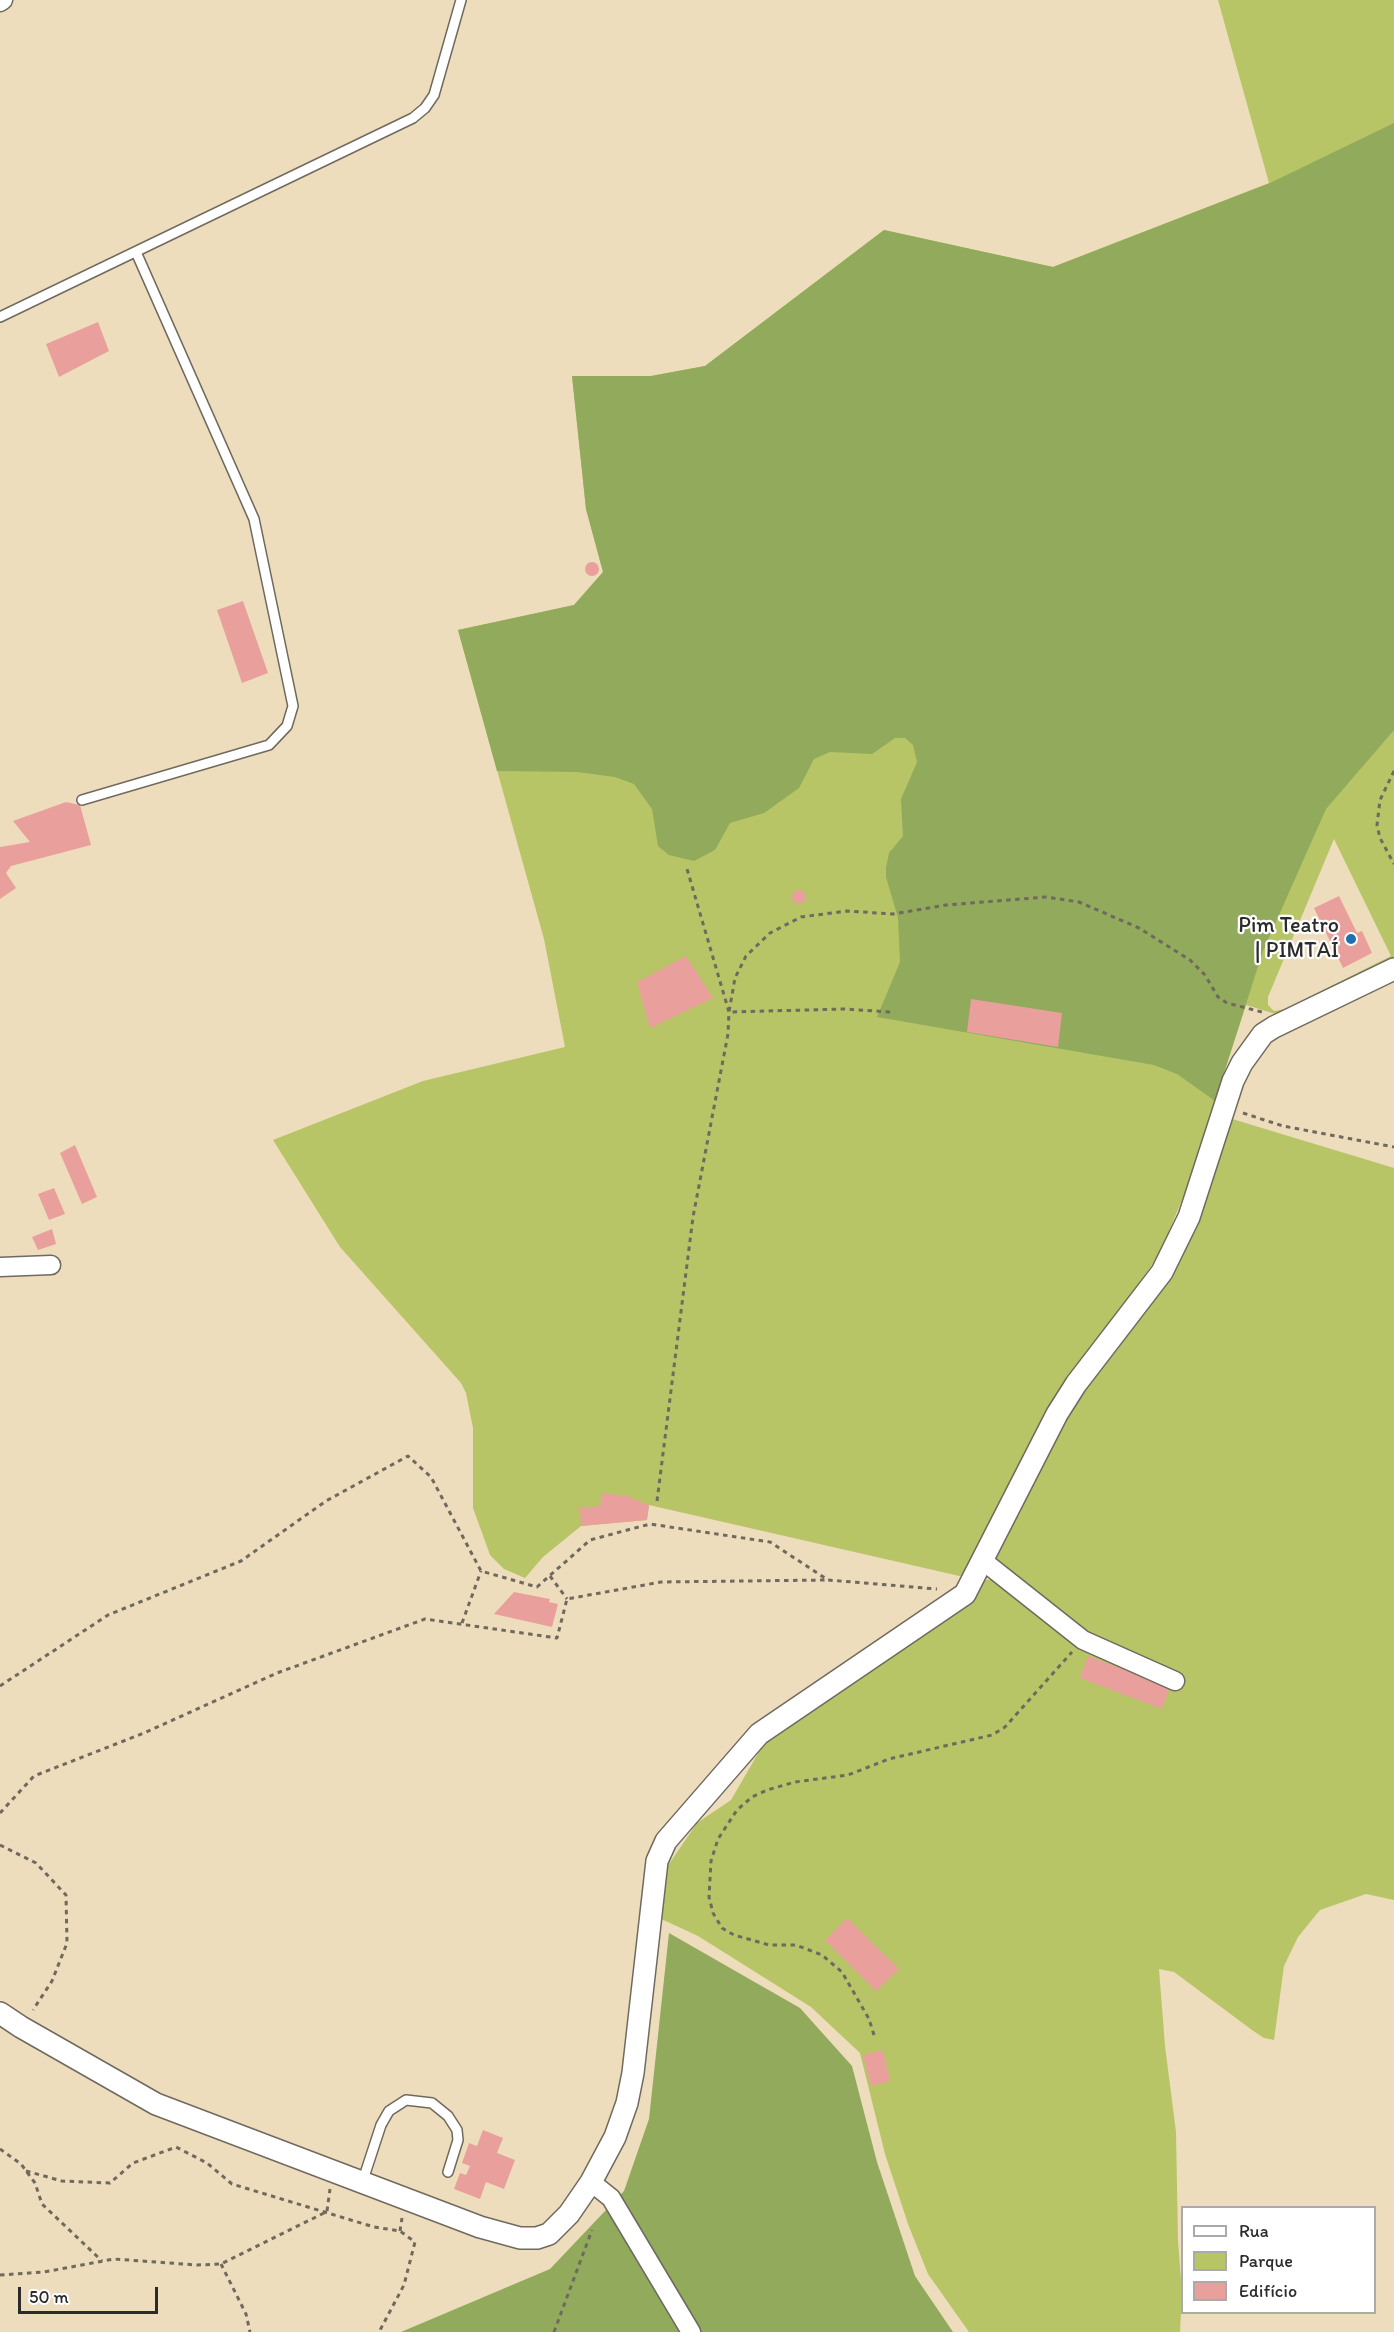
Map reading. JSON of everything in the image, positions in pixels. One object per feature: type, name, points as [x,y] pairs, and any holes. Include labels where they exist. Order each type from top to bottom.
[{"type":"street","points":[[0,2013],[156,2104],[480,2226],[520,2238],[537,2238],[549,2234],[569,2214],[591,2182],[615,2137],[627,2103],[633,2073],[657,1862],[666,1841],[759,1734],[965,1594],[1067,1399],[1162,1272],[1189,1216],[1224,1107],[1242,1062],[1263,1035],[1287,1020],[1394,969]]},
{"type":"street","points":[[0,1267],[51,1265]]},
{"type":"street","points":[[982,1560],[1083,1640],[1175,1682]]},
{"type":"street","points":[[591,2182],[611,2198],[691,2332]]},
{"type":"lane","points":[[0,317],[413,118],[425,108],[434,95],[461,0]]},
{"type":"lane","points":[[82,800],[269,745],[287,726],[293,706],[254,519],[136,252]]},
{"type":"lane","points":[[362,2183],[381,2125],[389,2111],[406,2100],[432,2103],[448,2116],[457,2130],[458,2140],[448,2172]]},
{"type":"path","points":[[1394,771],[1380,800],[1377,825],[1383,844],[1394,864]]},
{"type":"path","points":[[687,869],[729,1012]]},
{"type":"path","points":[[657,1501],[693,1217],[728,1034],[733,984],[746,956],[770,933],[801,917],[847,911],[893,914],[946,905],[1046,897],[1079,902],[1139,928],[1190,960],[1205,975],[1218,997],[1227,1003],[1287,1020]]},
{"type":"path","points":[[729,1012],[844,1009],[890,1012]]},
{"type":"path","points":[[1224,1107],[1283,1126],[1394,1147]]},
{"type":"path","points":[[0,1686],[108,1615],[241,1561],[326,1501],[408,1456],[431,1477],[481,1571],[537,1587],[590,1540],[650,1524],[770,1542],[828,1580]]},
{"type":"path","points":[[462,1624],[481,1571]]},
{"type":"path","points":[[550,1576],[567,1599]]},
{"type":"path","points":[[567,1599],[661,1582],[828,1580],[936,1588],[965,1594]]},
{"type":"path","points":[[0,1813],[34,1776],[144,1732],[278,1673],[425,1619],[557,1638],[567,1599]]},
{"type":"path","points":[[874,2036],[869,2019],[842,1972],[822,1955],[796,1945],[769,1945],[734,1935],[722,1928],[713,1913],[709,1897],[711,1861],[718,1839],[736,1810],[752,1797],[767,1790],[795,1782],[848,1775],[889,1759],[985,1737],[1000,1731],[1083,1640]]},
{"type":"path","points":[[0,1845],[36,1863],[66,1895],[67,1943],[52,1981],[21,2027]]},
{"type":"path","points":[[26,2171],[62,2181],[110,2183],[133,2163],[176,2147],[207,2163],[232,2184],[374,2227],[400,2231],[415,2242],[404,2285],[379,2332]]},
{"type":"path","points":[[0,2149],[21,2164],[42,2204],[102,2261]]},
{"type":"path","points":[[0,2275],[44,2272],[114,2259],[197,2265],[222,2264],[327,2211]]},
{"type":"path","points":[[554,2332],[592,2230]]},
{"type":"path","points":[[222,2264],[246,2314],[250,2332]]},
{"type":"green space","points":[[1218,0],[1394,0],[1394,962],[1279,1015],[1246,1005],[1186,1190],[1159,1255],[1081,1363],[964,1577],[649,1505],[647,1520],[581,1526],[543,1557],[525,1578],[504,1569],[490,1555],[473,1508],[473,1428],[466,1393],[461,1383],[340,1247],[273,1140],[423,1081],[565,1047],[544,939],[458,630],[574,605],[603,572],[586,509],[572,376],[651,376],[705,366],[884,230],[1053,267],[1269,183]],"holes":[[[1334,839],[1391,956],[1285,1009],[1274,1011],[1268,1005],[1268,997]]]},
{"type":"green space","points":[[1394,123],[1394,730],[1326,809],[1263,951],[1215,1101],[1177,1074],[1154,1065],[877,1017],[900,962],[898,918],[886,877],[886,868],[889,853],[903,836],[901,799],[917,762],[913,745],[905,738],[895,738],[872,754],[830,752],[814,759],[799,788],[764,813],[730,823],[715,850],[694,861],[669,855],[658,846],[652,809],[634,784],[615,777],[577,772],[497,771],[458,630],[574,605],[603,572],[586,509],[572,376],[651,376],[705,366],[884,230],[1053,267],[1270,183]]},
{"type":"green space","points":[[1229,1118],[1394,1168],[1394,1900],[1366,1894],[1320,1910],[1298,1937],[1284,1966],[1274,2040],[1264,2038],[1252,2030],[1174,1972],[1159,1969],[1165,2046],[1176,2132],[1181,2280],[1180,2332],[969,2332],[928,2274],[908,2224],[885,2154],[860,2053],[811,2007],[698,1936],[657,1917],[667,1867],[697,1823],[731,1800],[767,1738],[903,1644],[959,1612],[983,1579],[990,1580],[999,1564],[994,1561],[1008,1536],[1006,1531],[1071,1405],[1112,1347]]},
{"type":"green space","points":[[669,1933],[800,2008],[852,2066],[877,2162],[915,2276],[953,2332],[401,2332],[550,2269],[624,2191],[649,2119]]},
{"type":"building","points":[[98,322],[109,351],[59,377],[46,344]]},
{"type":"building","points":[[592,562],[597,564],[599,569],[597,574],[592,576],[587,574],[585,569],[587,564]]},
{"type":"building","points":[[243,601],[268,673],[242,683],[217,610]]},
{"type":"building","points":[[66,802],[80,805],[91,845],[11,866],[6,873],[16,888],[0,899],[0,847],[30,842],[13,821]]},
{"type":"building","points":[[796,890],[802,890],[806,897],[802,904],[796,904],[792,900],[792,894]]},
{"type":"building","points":[[1339,896],[1357,933],[1362,931],[1372,953],[1343,968],[1314,908]]},
{"type":"building","points":[[686,956],[713,998],[650,1028],[637,982]]},
{"type":"building","points":[[971,999],[1062,1013],[1058,1047],[967,1032]]},
{"type":"building","points":[[75,1145],[97,1197],[82,1204],[60,1153]]},
{"type":"building","points":[[54,1188],[65,1214],[49,1220],[38,1194]]},
{"type":"building","points":[[52,1229],[56,1244],[38,1250],[32,1237]]},
{"type":"building","points":[[602,1493],[627,1496],[649,1505],[647,1520],[581,1526],[580,1508],[600,1506]]},
{"type":"building","points":[[514,1592],[550,1599],[549,1602],[558,1604],[552,1627],[494,1614]]},
{"type":"building","points":[[1088,1656],[1170,1687],[1162,1709],[1080,1678]]},
{"type":"building","points":[[847,1918],[899,1969],[876,1991],[825,1940]]},
{"type":"building","points":[[883,2050],[890,2081],[871,2086],[863,2055]]},
{"type":"building","points":[[483,2130],[503,2138],[497,2153],[515,2160],[504,2189],[486,2182],[480,2199],[454,2189],[460,2173],[466,2175],[470,2166],[462,2163],[469,2143],[477,2146]]},
{"type":"place","name":"Pim Teatro | PIMTAÍ","points":[[1351,939]]}]
